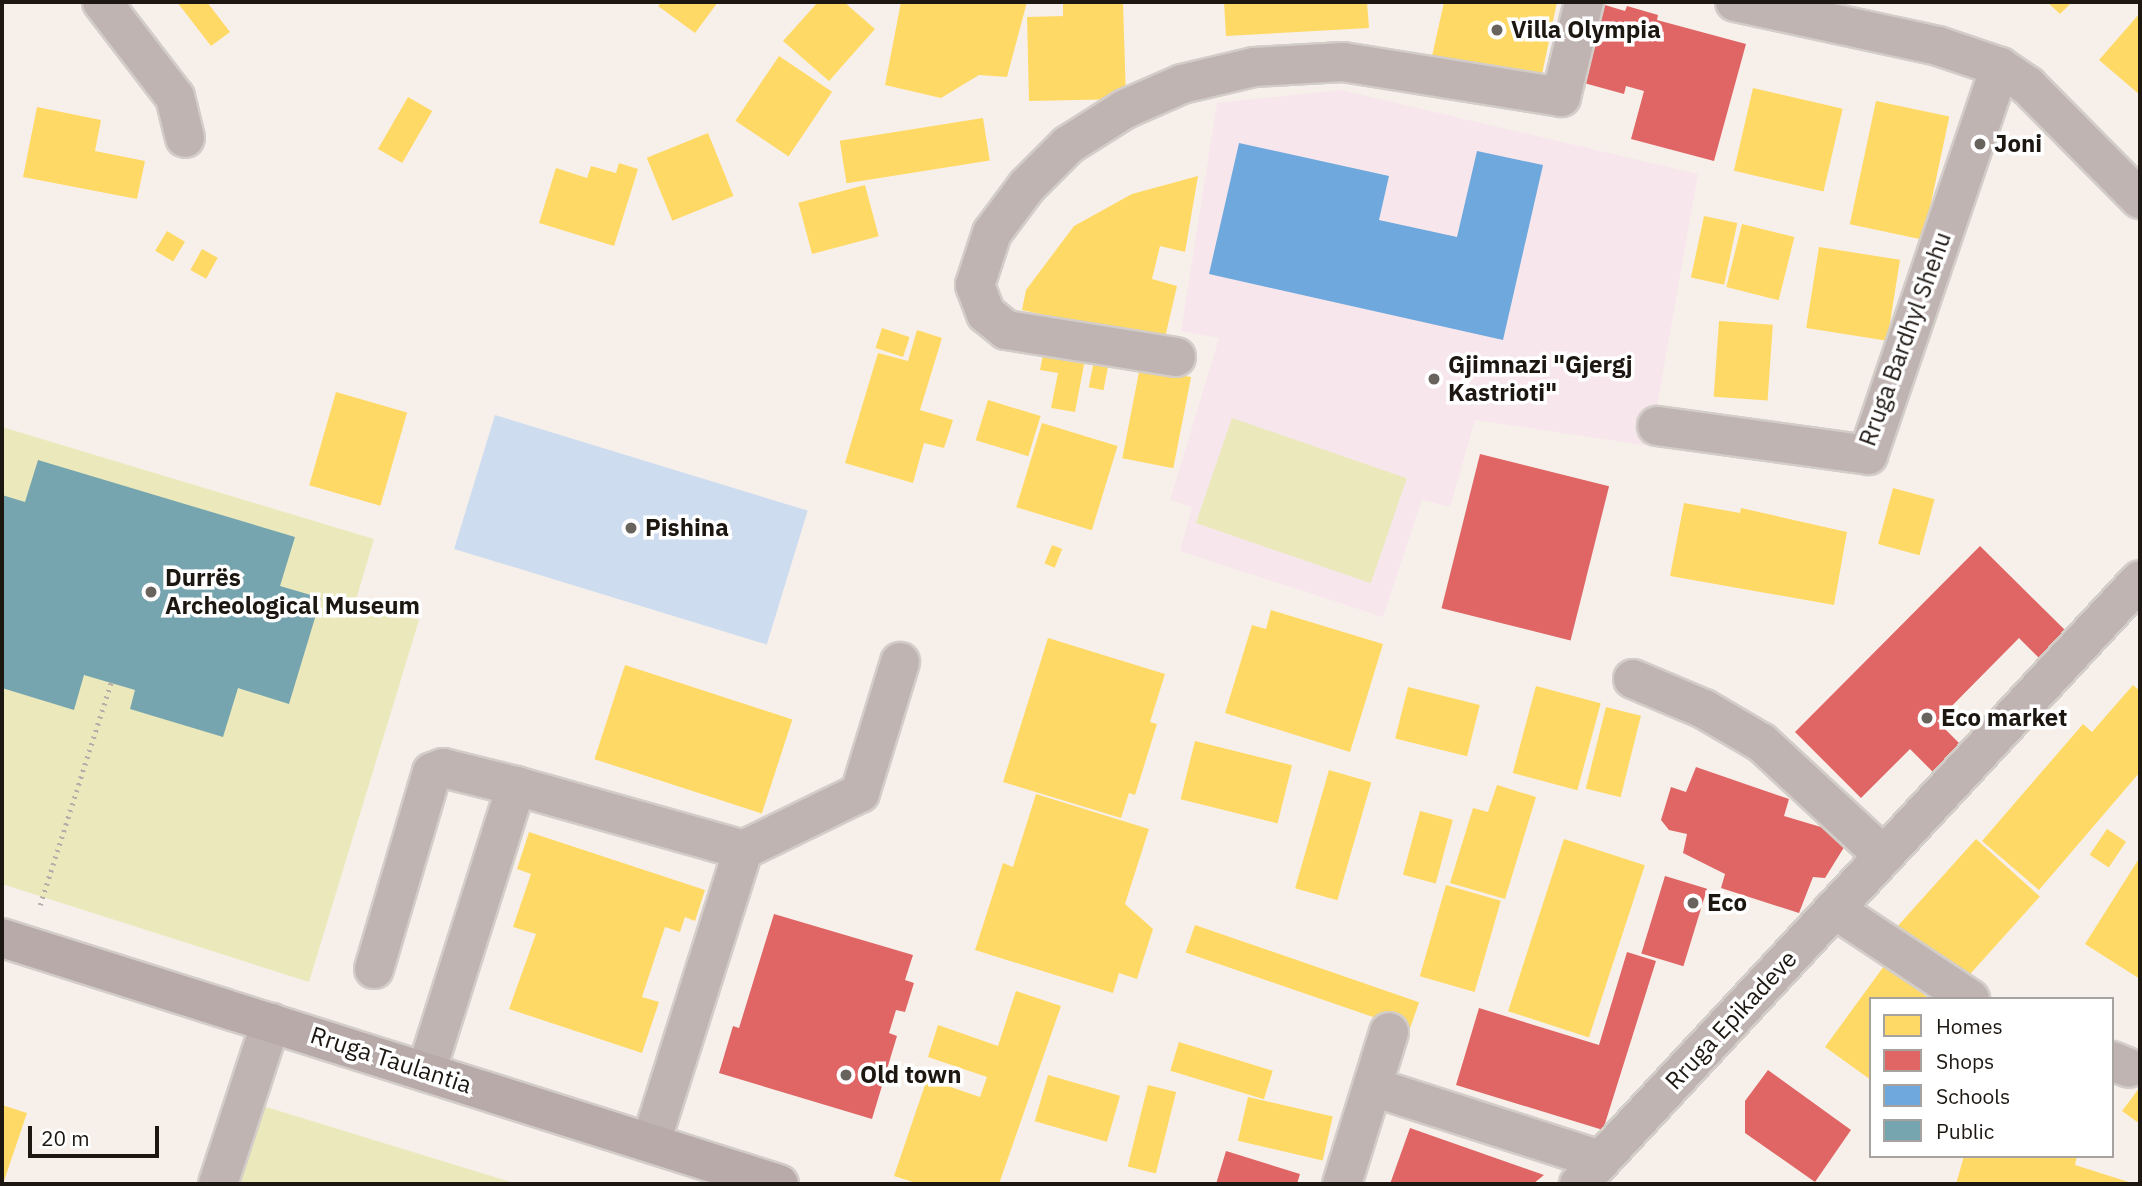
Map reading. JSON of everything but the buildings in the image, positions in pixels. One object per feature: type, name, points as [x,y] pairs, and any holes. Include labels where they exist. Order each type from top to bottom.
[{"type":"main road","name":"Rruga Taulantia","points":[[15,942],[779,1184]]},
{"type":"street","points":[[102,2],[175,97],[185,138]]},
{"type":"street","points":[[1176,357],[1006,330],[986,314],[975,285],[992,233],[1027,186],[1068,145],[1125,109],[1182,84],[1254,67],[1343,62],[1561,97],[1584,2]]},
{"type":"street","points":[[1735,2],[1960,52],[2000,67],[2028,86],[2140,199]]},
{"type":"street","name":"Rruga Bardhyl Shehu","points":[[1657,426],[1868,455],[2000,67]]},
{"type":"street","name":"Rruga Epikadeve","points":[[1590,1172],[2140,580]]},
{"type":"street","points":[[374,969],[432,772],[443,768],[516,786],[743,850],[860,793],[900,662]]},
{"type":"street","points":[[1633,680],[1704,709],[1762,743],[1884,856]]},
{"type":"street","points":[[426,1072],[516,786]]},
{"type":"street","points":[[652,1142],[743,850]]},
{"type":"street","points":[[1834,909],[1967,997]]},
{"type":"street","points":[[218,1184],[271,1022]]},
{"type":"street","points":[[1342,1184],[1389,1032]]},
{"type":"street","points":[[1373,1087],[1590,1172]]},
{"type":"path","points":[[15,942],[111,683]]},
{"type":"shaded area","name":"Gjimnazi \"Gjergj Kastrioti\"","points":[[1341,90],[1698,174],[1650,446],[1475,420],[1450,507],[1422,500],[1383,617],[1180,551],[1192,507],[1170,500],[1219,338],[1181,331],[1217,103]]},
{"type":"shaded area","points":[[1232,418],[1407,478],[1371,583],[1196,523]]},
{"type":"shaded area","points":[[2,427],[374,539],[355,603],[419,620],[309,982],[2,884]]},
{"type":"shaded area","points":[[263,1106],[517,1184],[238,1184]]},
{"type":"water","name":"Pishina","points":[[495,415],[808,511],[767,644],[454,549]]},
{"type":"place","name":"Villa Olympia","points":[[1497,30]]},
{"type":"place","name":"Joni","points":[[1980,144]]},
{"type":"place","name":"Gjimnazi \"Gjergj Kastrioti\"","points":[[1434,379]]},
{"type":"place","name":"Pishina","points":[[631,528]]},
{"type":"place","name":"Durrës Archeological Museum","points":[[151,592]]},
{"type":"place","name":"Eco market","points":[[1927,718]]},
{"type":"place","name":"Eco","points":[[1693,903]]},
{"type":"place","name":"Old town","points":[[846,1075]]}]
